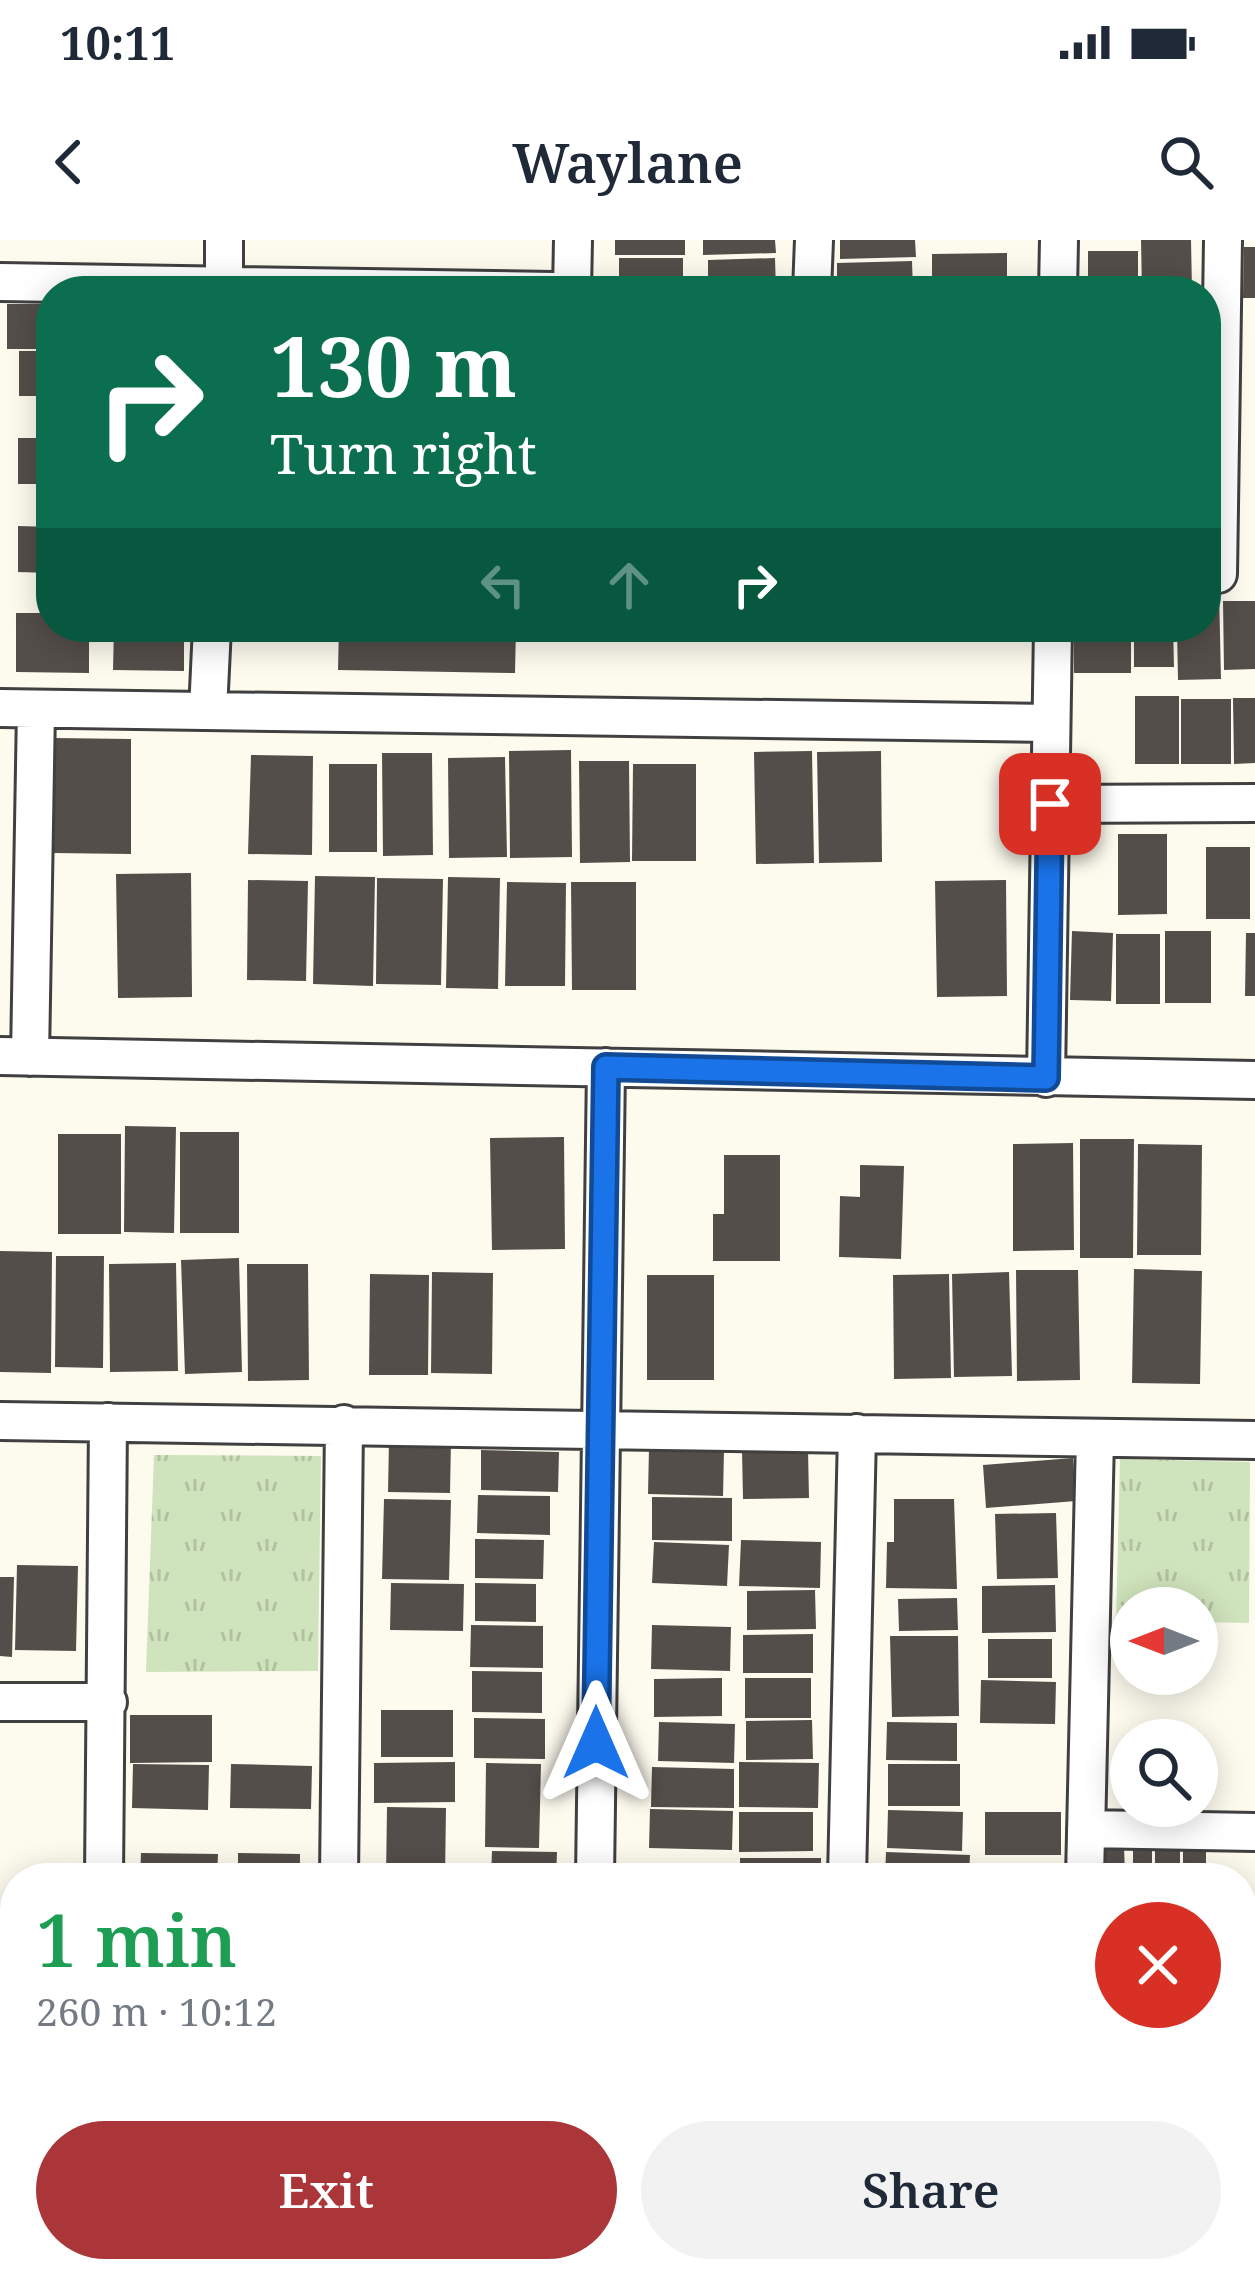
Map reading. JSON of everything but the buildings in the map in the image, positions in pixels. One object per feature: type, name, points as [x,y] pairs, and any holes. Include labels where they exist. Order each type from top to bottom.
[{"type":"street","points":[[224,240],[224,276]]},
{"type":"street","points":[[572,276],[573,240]]},
{"type":"street","points":[[813,276],[814,240]]},
{"type":"street","points":[[1058,276],[1059,240]]},
{"type":"street","points":[[1221,489],[1238,328],[1223,240]]},
{"type":"street","points":[[0,282],[36,283]]},
{"type":"street","points":[[1221,574],[1255,574]]},
{"type":"street","points":[[208,711],[211,642]]},
{"type":"street","points":[[1046,1078],[1053,642]]},
{"type":"street","points":[[1051,723],[18,709],[15,1057],[1255,1080]]},
{"type":"street","points":[[1050,804],[1255,803]]},
{"type":"street","points":[[595,1863],[606,1067]]},
{"type":"street","points":[[0,1421],[1255,1440]]},
{"type":"street","points":[[104,1863],[108,1422]]},
{"type":"street","points":[[339,1863],[344,1424]]},
{"type":"street","points":[[848,1863],[857,1433]]},
{"type":"street","points":[[1086,1863],[1095,1438]]},
{"type":"street","points":[[0,1702],[108,1702]]},
{"type":"street","points":[[1087,1828],[1255,1832]]},
{"type":"green space","points":[[154,1455],[321,1456],[318,1671],[146,1672]]},
{"type":"green space","points":[[1120,1459],[1250,1462],[1249,1623],[1218,1622],[1218,1587],[1117,1587]]},
{"type":"route","points":[[596,1743],[606,1067],[1046,1078],[1050,804]]}]
